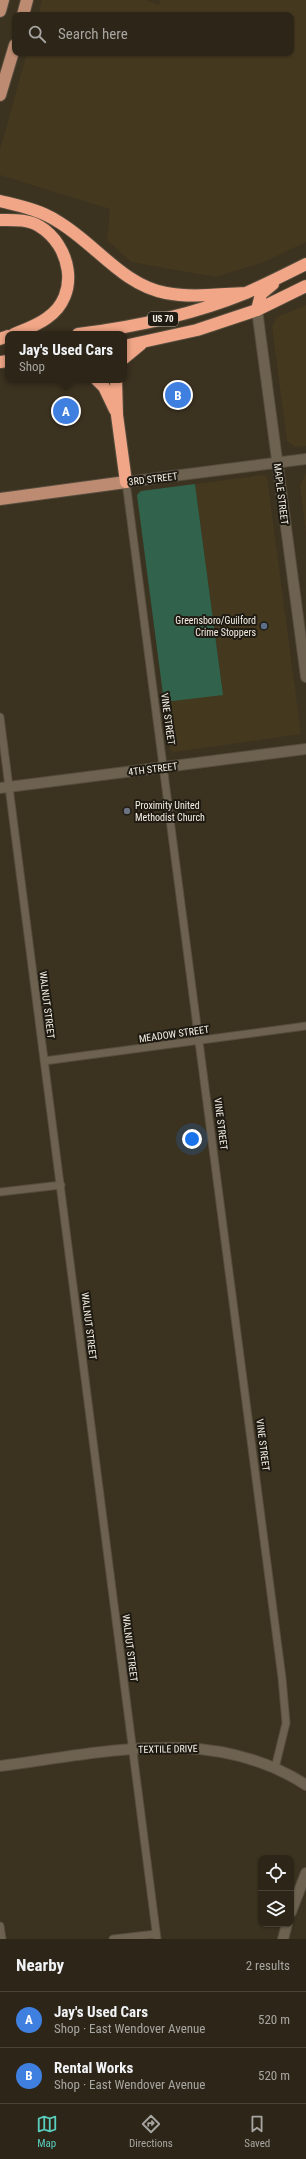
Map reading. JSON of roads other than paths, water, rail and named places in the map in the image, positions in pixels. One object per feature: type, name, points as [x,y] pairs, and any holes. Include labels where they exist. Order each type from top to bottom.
[{"type":"highway","points":[[0,201],[36,210],[58,221],[122,272],[143,285],[166,293],[199,295],[245,293]]},
{"type":"highway","points":[[0,220],[19,220],[38,225],[54,237],[63,251],[69,270],[67,289],[60,304],[48,318],[20,331]]},
{"type":"highway","name":"US 70","points":[[102,331],[118,329],[186,314],[245,293],[306,264]]},
{"type":"highway","points":[[257,310],[261,294],[283,275]]},
{"type":"highway","name":"US 70","points":[[127,345],[196,330],[257,310],[306,286]]},
{"type":"highway","points":[[127,356],[144,342]]},
{"type":"highway","points":[[100,383],[104,387],[117,415]]},
{"type":"highway","points":[[116,383],[117,415],[126,482]]},
{"type":"main road","points":[[0,11],[3,0]]},
{"type":"main road","points":[[24,12],[27,0]]},
{"type":"main road","points":[[0,95],[12,55]]},
{"type":"main road","name":"3RD STREET","points":[[0,499],[126,482]]},
{"type":"street","name":"MAPLE STREET","points":[[257,310],[306,677]]},
{"type":"street","name":"3RD STREET","points":[[126,482],[306,459]]},
{"type":"street","name":"VINE STREET","points":[[126,482],[282,1678],[286,1722],[275,1768]]},
{"type":"street","name":"WALNUT STREET","points":[[0,717],[4,788],[61,1185],[156,1937]]},
{"type":"street","name":"4TH STREET","points":[[4,788],[306,750]]},
{"type":"street","name":"MEADOW STREET","points":[[44,1061],[306,1026]]},
{"type":"street","points":[[0,1192],[61,1185]]},
{"type":"street","name":"TEXTILE DRIVE","points":[[0,1766],[150,1747],[202,1748],[246,1757],[275,1768],[306,1785]]},
{"type":"street","points":[[294,1904],[306,1872]]},
{"type":"street","points":[[0,1926],[2,1939]]},
{"type":"street","points":[[283,1939],[286,1927]]},
{"type":"street","points":[[113,1939],[156,1937]]},
{"type":"place","name":"Rental Works","points":[[178,395]]},
{"type":"place","name":"Jay's Used Cars","points":[[66,411]]},
{"type":"place","name":"Greensboro/Guilford Crime Stoppers","points":[[264,626]]},
{"type":"place","name":"Proximity United Methodist Church","points":[[127,811]]}]
